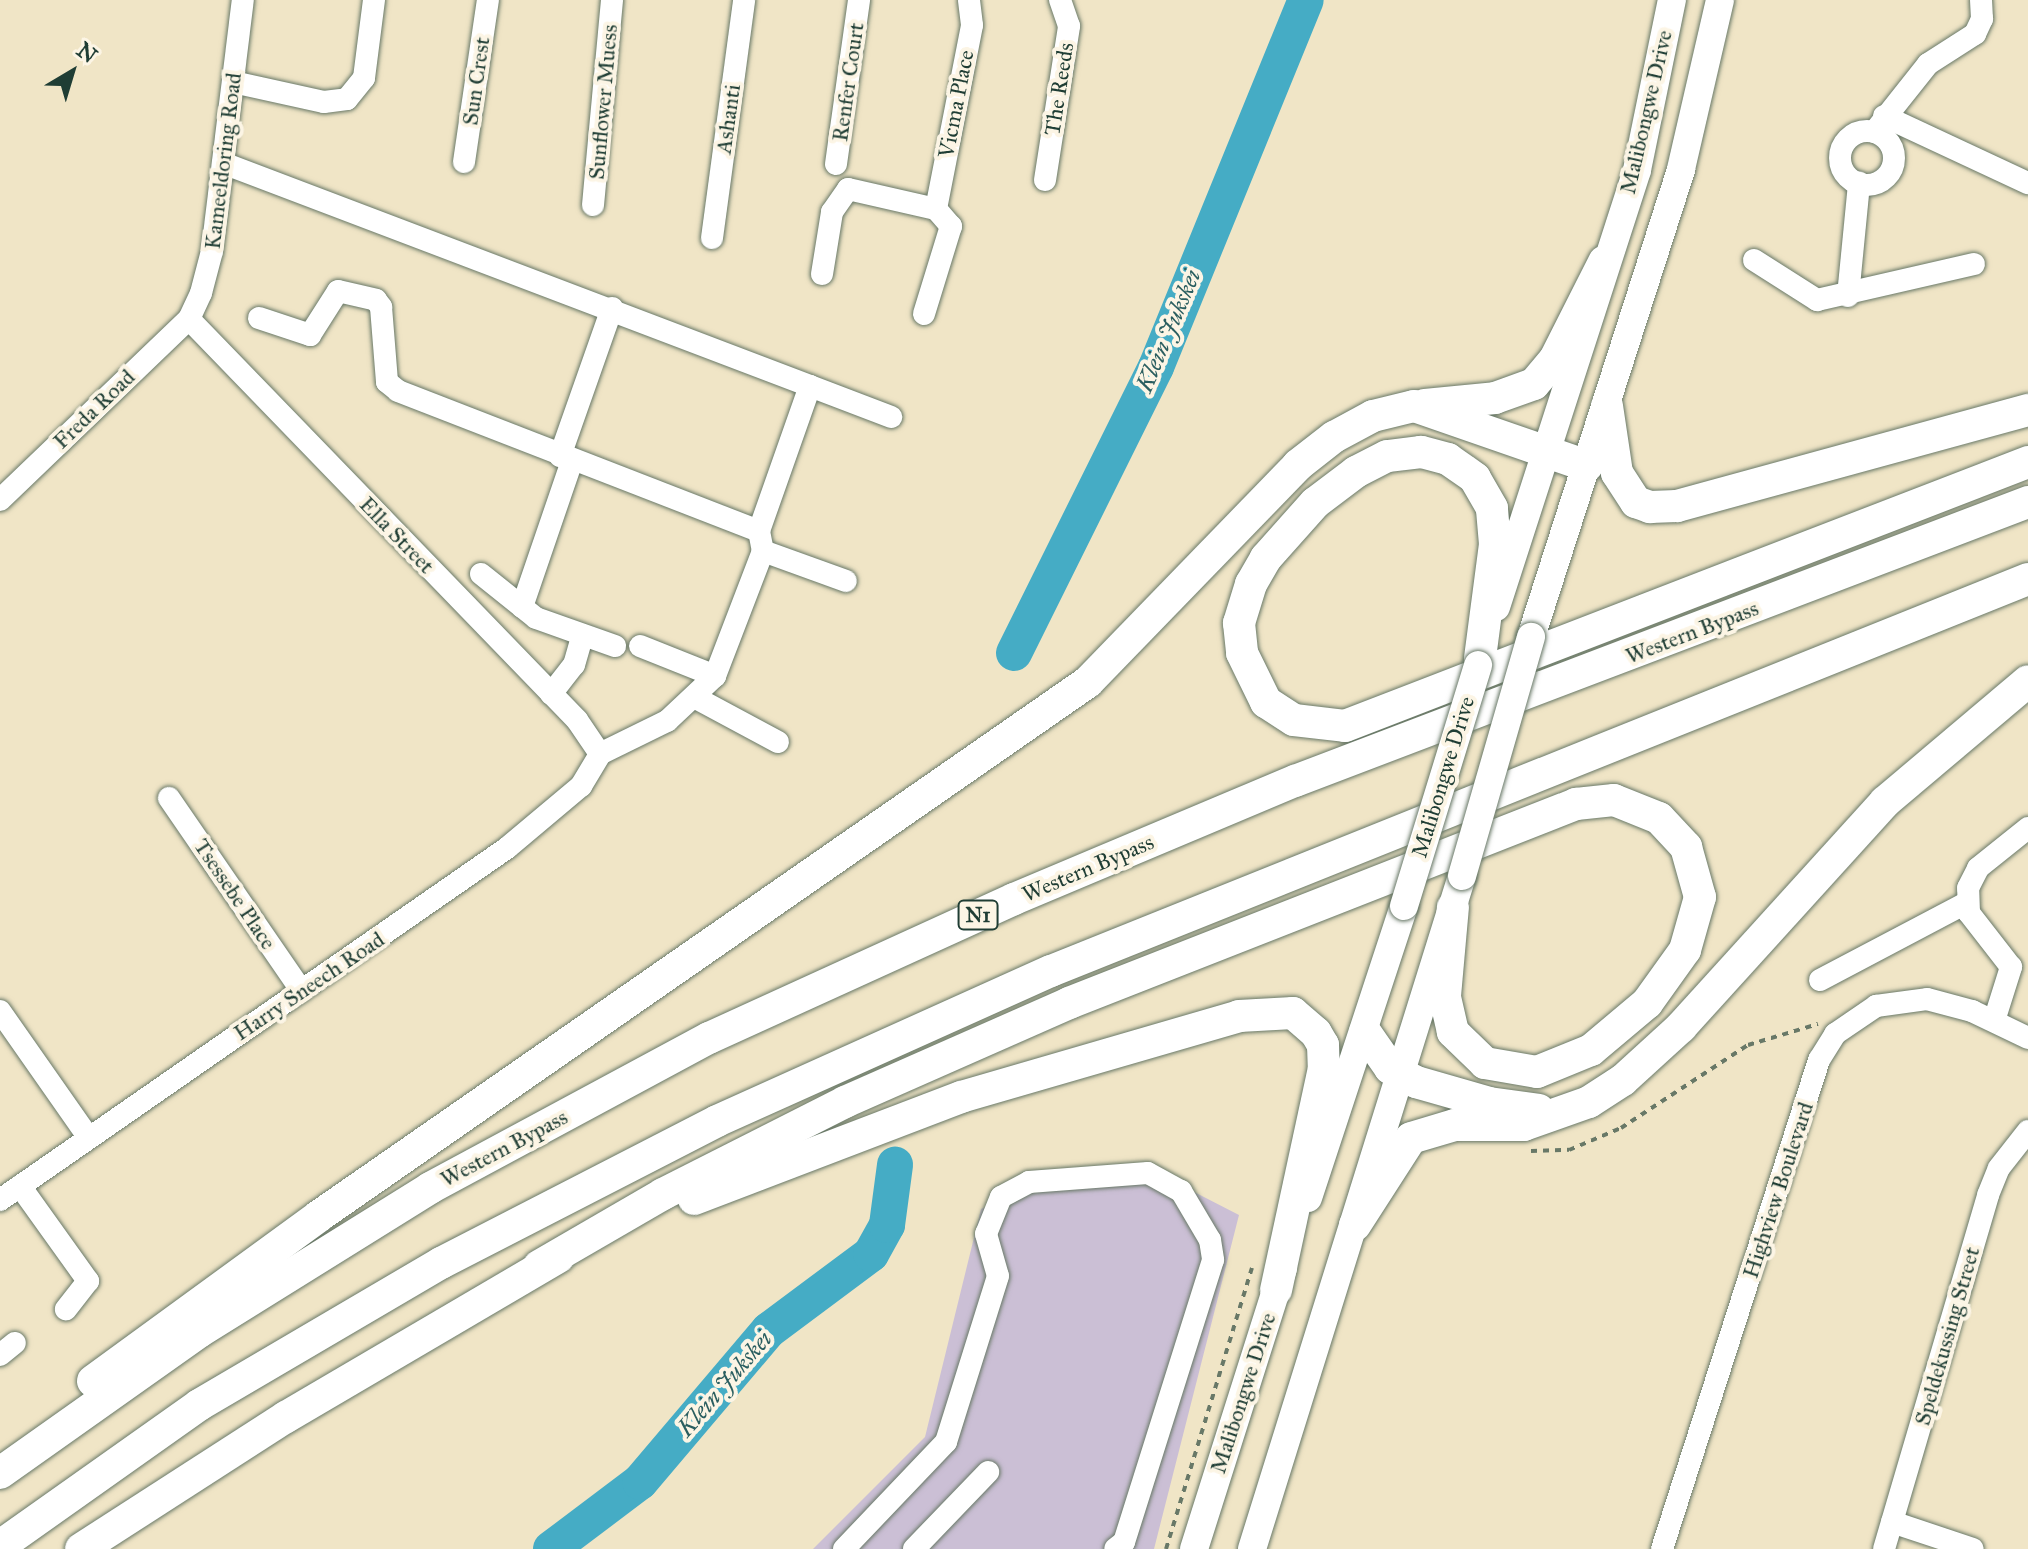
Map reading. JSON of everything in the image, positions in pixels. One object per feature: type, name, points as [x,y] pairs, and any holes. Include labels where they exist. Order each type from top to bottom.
[{"type":"highway","points":[[0,1456],[169,1322],[1033,724],[1132,640],[1298,465],[1373,416],[1414,406],[1495,398],[1534,384],[1555,359],[1604,262]]},
{"type":"highway","points":[[1414,406],[1546,449],[1587,466]]},
{"type":"highway","points":[[1607,406],[1617,473],[1636,502],[1650,507],[1677,506],[2028,410]]},
{"type":"highway","points":[[1479,661],[1495,544],[1492,508],[1475,478],[1448,459],[1421,452],[1387,456],[1315,503],[1266,558],[1251,584],[1239,623],[1242,653],[1266,702],[1294,720],[1345,726],[2028,462]]},
{"type":"highway","name":"Western Bypass","points":[[0,1473],[199,1332],[430,1188],[709,1038],[1014,899],[1295,781],[2028,502]]},
{"type":"highway","points":[[0,1546],[199,1405],[441,1263],[717,1121],[1051,971],[2028,579]]},
{"type":"highway","points":[[1355,1225],[1388,1167],[1411,1138],[1455,1125],[1524,1125],[1609,1090],[1681,1027],[1885,802],[2028,681]]},
{"type":"highway","points":[[81,1549],[286,1417],[663,1194],[859,1096],[1069,1003],[1576,804],[1614,800],[1659,818],[1686,847],[1700,897],[1685,950],[1647,1003],[1591,1050],[1537,1072],[1485,1063],[1453,1032],[1445,996],[1453,907]]},
{"type":"highway","points":[[539,1266],[792,1159],[961,1097],[1239,1016],[1275,1011],[1293,1013],[1316,1033],[1324,1068],[1276,1290]]},
{"type":"highway","points":[[1365,1032],[1380,1057],[1403,1075],[1489,1103],[1558,1112]]},
{"type":"main road","name":"Malibongwe Drive","points":[[1194,1549],[1276,1290],[1365,1032],[1604,262],[1637,170],[1672,0]]},
{"type":"main road","name":"Malibongwe Drive","points":[[1252,1549],[1403,1075],[1531,637],[1681,169],[1720,0]]},
{"type":"main road","points":[[1268,1549],[1269,1496]]},
{"type":"street","name":"Kameeldoring Road","points":[[189,319],[212,251],[243,0]]},
{"type":"street","points":[[233,82],[324,102],[347,99],[364,78],[374,0]]},
{"type":"street","name":"Sun Crest","points":[[464,162],[488,0]]},
{"type":"street","name":"Sunflower Muess","points":[[593,205],[612,0]]},
{"type":"street","name":"Ashanti","points":[[712,238],[744,0]]},
{"type":"street","name":"Renfer Court","points":[[836,164],[859,0]]},
{"type":"street","name":"Vicma Place","points":[[924,314],[951,226],[936,209],[972,25],[969,0]]},
{"type":"street","name":"The Reeds","points":[[1045,180],[1069,26],[1060,0]]},
{"type":"street","points":[[1879,124],[1890,145],[1893,165],[1880,181],[1859,183],[1843,170],[1841,150],[1854,134],[1879,124],[1928,64],[1975,34],[1982,19],[1981,0]]},
{"type":"street","points":[[1879,124],[2028,183]]},
{"type":"street","points":[[223,163],[612,308],[891,417]]},
{"type":"street","points":[[1848,296],[1859,183]]},
{"type":"street","points":[[822,274],[835,201],[848,189],[936,209]]},
{"type":"street","points":[[1754,260],[1817,300],[1848,296],[1974,264]]},
{"type":"street","points":[[259,318],[310,335],[338,291],[376,300],[390,387],[566,458],[761,541],[846,581]]},
{"type":"street","points":[[522,607],[612,308]]},
{"type":"street","name":"Freda Road","points":[[0,500],[189,319]]},
{"type":"street","name":"Ella Street","points":[[189,319],[551,694],[600,754]]},
{"type":"street","points":[[600,754],[667,721],[696,698],[715,676],[810,386]]},
{"type":"street","points":[[481,574],[522,607],[582,637],[615,646]]},
{"type":"street","points":[[551,694],[574,665],[582,637]]},
{"type":"street","points":[[640,646],[715,676]]},
{"type":"street","points":[[696,698],[778,742]]},
{"type":"street","name":"Harry Sneech Road","points":[[0,1200],[507,848],[581,786],[600,754]]},
{"type":"street","name":"Tsessebe Place","points":[[169,798],[301,990]]},
{"type":"street","points":[[1994,1021],[2019,980],[2008,958],[1982,933],[1968,902],[1978,868],[2028,827]]},
{"type":"street","points":[[1820,980],[1968,902]]},
{"type":"street","name":"Highview Boulevard","points":[[1662,1549],[1819,1060],[1835,1034],[1876,1006],[1900,1000],[1927,999],[1994,1021],[2028,1038]]},
{"type":"street","points":[[0,1011],[89,1138]]},
{"type":"street","name":"Speldekussing Street","points":[[1884,1549],[1988,1195],[1999,1168],[2028,1131]]},
{"type":"street","points":[[844,1549],[946,1442],[998,1276],[986,1234],[1001,1197],[1029,1182],[1148,1173],[1181,1191],[1210,1240],[1213,1260],[1121,1547]]},
{"type":"street","points":[[20,1186],[88,1281],[66,1309]]},
{"type":"street","points":[[914,1549],[988,1472]]},
{"type":"street","points":[[1892,1522],[1973,1549]]},
{"type":"path","points":[[1166,1549],[1254,1263]]},
{"type":"shaded area","points":[[1163,1176],[1239,1215],[1154,1549],[813,1549],[925,1437],[981,1209],[1022,1189]]},
{"type":"waterway","name":"Klein Jukskei","points":[[1014,653],[1156,367],[1306,0]]},
{"type":"waterway","name":"Klein Jukskei","points":[[551,1549],[640,1482],[769,1330],[871,1254],[887,1225],[895,1165]]}]
